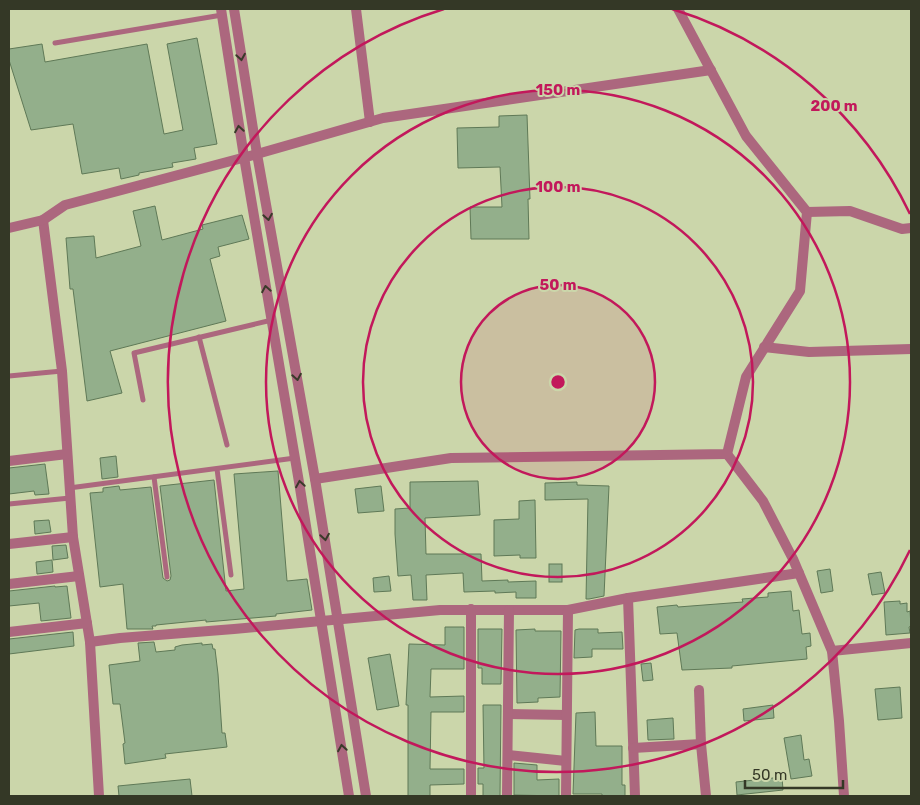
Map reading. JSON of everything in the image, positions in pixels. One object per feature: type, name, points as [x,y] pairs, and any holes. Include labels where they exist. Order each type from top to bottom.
[{"type":"street","points":[[234,9],[257,154],[315,479],[366,796]]},
{"type":"street","points":[[356,9],[370,122]]},
{"type":"street","points":[[678,9],[746,136],[807,212],[800,290],[746,376],[727,454]]},
{"type":"street","points":[[222,12],[349,796]]},
{"type":"street","points":[[9,228],[43,220],[65,205],[393,116],[711,70]]},
{"type":"street","points":[[807,212],[850,211],[902,229],[911,228]]},
{"type":"street","points":[[43,220],[62,371],[73,537],[90,642],[99,796]]},
{"type":"street","points":[[764,347],[809,352],[911,349]]},
{"type":"street","points":[[9,461],[67,454]]},
{"type":"street","points":[[315,479],[451,458],[727,454]]},
{"type":"street","points":[[727,454],[763,501],[799,573],[832,650],[844,796]]},
{"type":"street","points":[[9,544],[73,537]]},
{"type":"street","points":[[90,642],[440,610],[568,610],[628,598],[799,573]]},
{"type":"street","points":[[9,584],[79,576]]},
{"type":"street","points":[[628,598],[635,796]]},
{"type":"street","points":[[471,609],[471,796]]},
{"type":"street","points":[[507,796],[509,610]]},
{"type":"street","points":[[566,796],[568,610]]},
{"type":"street","points":[[9,632],[87,623]]},
{"type":"street","points":[[832,650],[911,643]]},
{"type":"street","points":[[699,690],[706,796]]},
{"type":"street","points":[[508,714],[566,715]]},
{"type":"street","points":[[633,748],[702,744]]},
{"type":"street","points":[[508,755],[566,761]]},
{"type":"lane","points":[[55,43],[222,12]]},
{"type":"lane","points":[[143,400],[134,353],[272,320]]},
{"type":"lane","points":[[199,337],[226,445]]},
{"type":"lane","points":[[9,376],[62,371]]},
{"type":"lane","points":[[9,504],[154,477],[295,458]]},
{"type":"lane","points":[[217,469],[231,575]]},
{"type":"lane","points":[[154,477],[167,577]]},
{"type":"building","points":[[197,38],[217,144],[194,148],[196,159],[172,163],[173,167],[139,173],[139,175],[121,179],[119,168],[82,174],[73,124],[31,130],[9,60],[9,49],[42,44],[45,62],[147,44],[164,134],[183,130],[167,44]]},
{"type":"building","points":[[527,115],[530,199],[528,199],[529,239],[471,239],[470,207],[502,207],[500,167],[458,168],[457,128],[499,127],[499,116]]},
{"type":"building","points":[[155,206],[162,240],[203,229],[202,225],[242,215],[249,239],[218,247],[220,256],[210,259],[226,321],[110,351],[122,393],[87,401],[73,289],[70,289],[66,238],[94,236],[96,258],[141,246],[133,211]]},
{"type":"building","points":[[116,456],[118,477],[102,479],[100,458]]},
{"type":"building","points":[[45,464],[49,494],[35,495],[34,491],[9,494],[9,468]]},
{"type":"building","points":[[278,471],[287,581],[307,579],[312,610],[276,614],[276,616],[156,625],[152,626],[153,629],[127,629],[123,584],[100,587],[90,493],[103,492],[103,488],[119,486],[120,490],[151,487],[163,578],[167,581],[170,580],[171,576],[160,486],[214,480],[226,591],[244,589],[234,474]]},
{"type":"building","points":[[478,481],[480,515],[425,518],[426,554],[481,554],[482,581],[536,581],[536,598],[516,598],[516,592],[464,592],[463,573],[426,575],[427,600],[413,600],[411,575],[398,576],[395,509],[410,508],[410,482]]},
{"type":"building","points":[[577,482],[577,485],[609,486],[604,596],[589,599],[586,599],[588,499],[545,500],[545,483]]},
{"type":"building","points":[[381,486],[384,511],[358,513],[355,489]]},
{"type":"building","points":[[535,500],[536,558],[520,558],[520,555],[494,556],[494,520],[519,519],[519,501]]},
{"type":"building","points":[[49,520],[51,532],[35,534],[34,521]]},
{"type":"building","points":[[66,545],[68,558],[53,560],[52,546]]},
{"type":"building","points":[[52,560],[53,572],[37,574],[36,562]]},
{"type":"building","points":[[549,564],[562,564],[562,582],[549,582]]},
{"type":"building","points":[[830,569],[833,591],[821,593],[817,571]]},
{"type":"building","points":[[881,572],[885,593],[872,595],[868,574]]},
{"type":"building","points":[[389,576],[391,591],[374,592],[373,578]]},
{"type":"building","points":[[67,586],[71,618],[41,621],[39,603],[9,606],[9,591]]},
{"type":"building","points":[[791,591],[793,611],[799,610],[802,634],[810,633],[811,646],[806,647],[807,659],[732,666],[732,668],[682,670],[677,633],[660,634],[657,607],[743,602],[742,599],[768,597],[768,593]]},
{"type":"building","points":[[900,601],[900,604],[907,603],[907,612],[910,611],[910,633],[886,635],[884,602]]},
{"type":"building","points":[[445,627],[464,627],[464,669],[431,669],[430,697],[464,696],[464,712],[431,712],[430,769],[464,769],[464,784],[430,785],[430,796],[408,796],[408,705],[406,705],[409,644],[445,645]]},
{"type":"building","points":[[478,629],[502,629],[501,684],[482,684],[482,668],[478,668]]},
{"type":"building","points":[[535,629],[535,631],[561,631],[560,697],[538,698],[538,702],[517,703],[516,630]]},
{"type":"building","points":[[598,629],[598,633],[622,632],[623,649],[592,649],[592,657],[574,658],[575,630]]},
{"type":"building","points":[[73,632],[74,646],[9,654],[9,639]]},
{"type":"building","points":[[154,642],[156,652],[175,650],[175,647],[182,645],[212,644],[213,649],[215,649],[218,674],[222,733],[225,733],[227,747],[165,754],[166,758],[125,764],[123,744],[125,743],[120,704],[113,704],[109,665],[140,661],[138,643]]},
{"type":"building","points":[[390,654],[399,706],[377,710],[368,658]]},
{"type":"building","points":[[651,663],[653,680],[643,681],[641,664]]},
{"type":"building","points":[[900,687],[902,718],[878,720],[875,689]]},
{"type":"building","points":[[483,705],[501,705],[500,796],[483,796],[483,784],[478,784],[478,768],[484,768]]},
{"type":"building","points":[[773,705],[774,718],[744,721],[743,709]]},
{"type":"building","points":[[595,712],[596,746],[622,746],[622,785],[625,785],[625,796],[573,794],[576,713]]},
{"type":"building","points":[[673,718],[674,739],[648,740],[647,720]]},
{"type":"building","points":[[801,735],[804,760],[809,759],[812,776],[791,779],[784,738]]},
{"type":"building","points":[[514,763],[537,765],[537,780],[559,779],[559,796],[514,795]]},
{"type":"building","points":[[782,777],[783,790],[737,795],[736,782]]},
{"type":"building","points":[[190,779],[192,796],[119,796],[118,786]]}]
